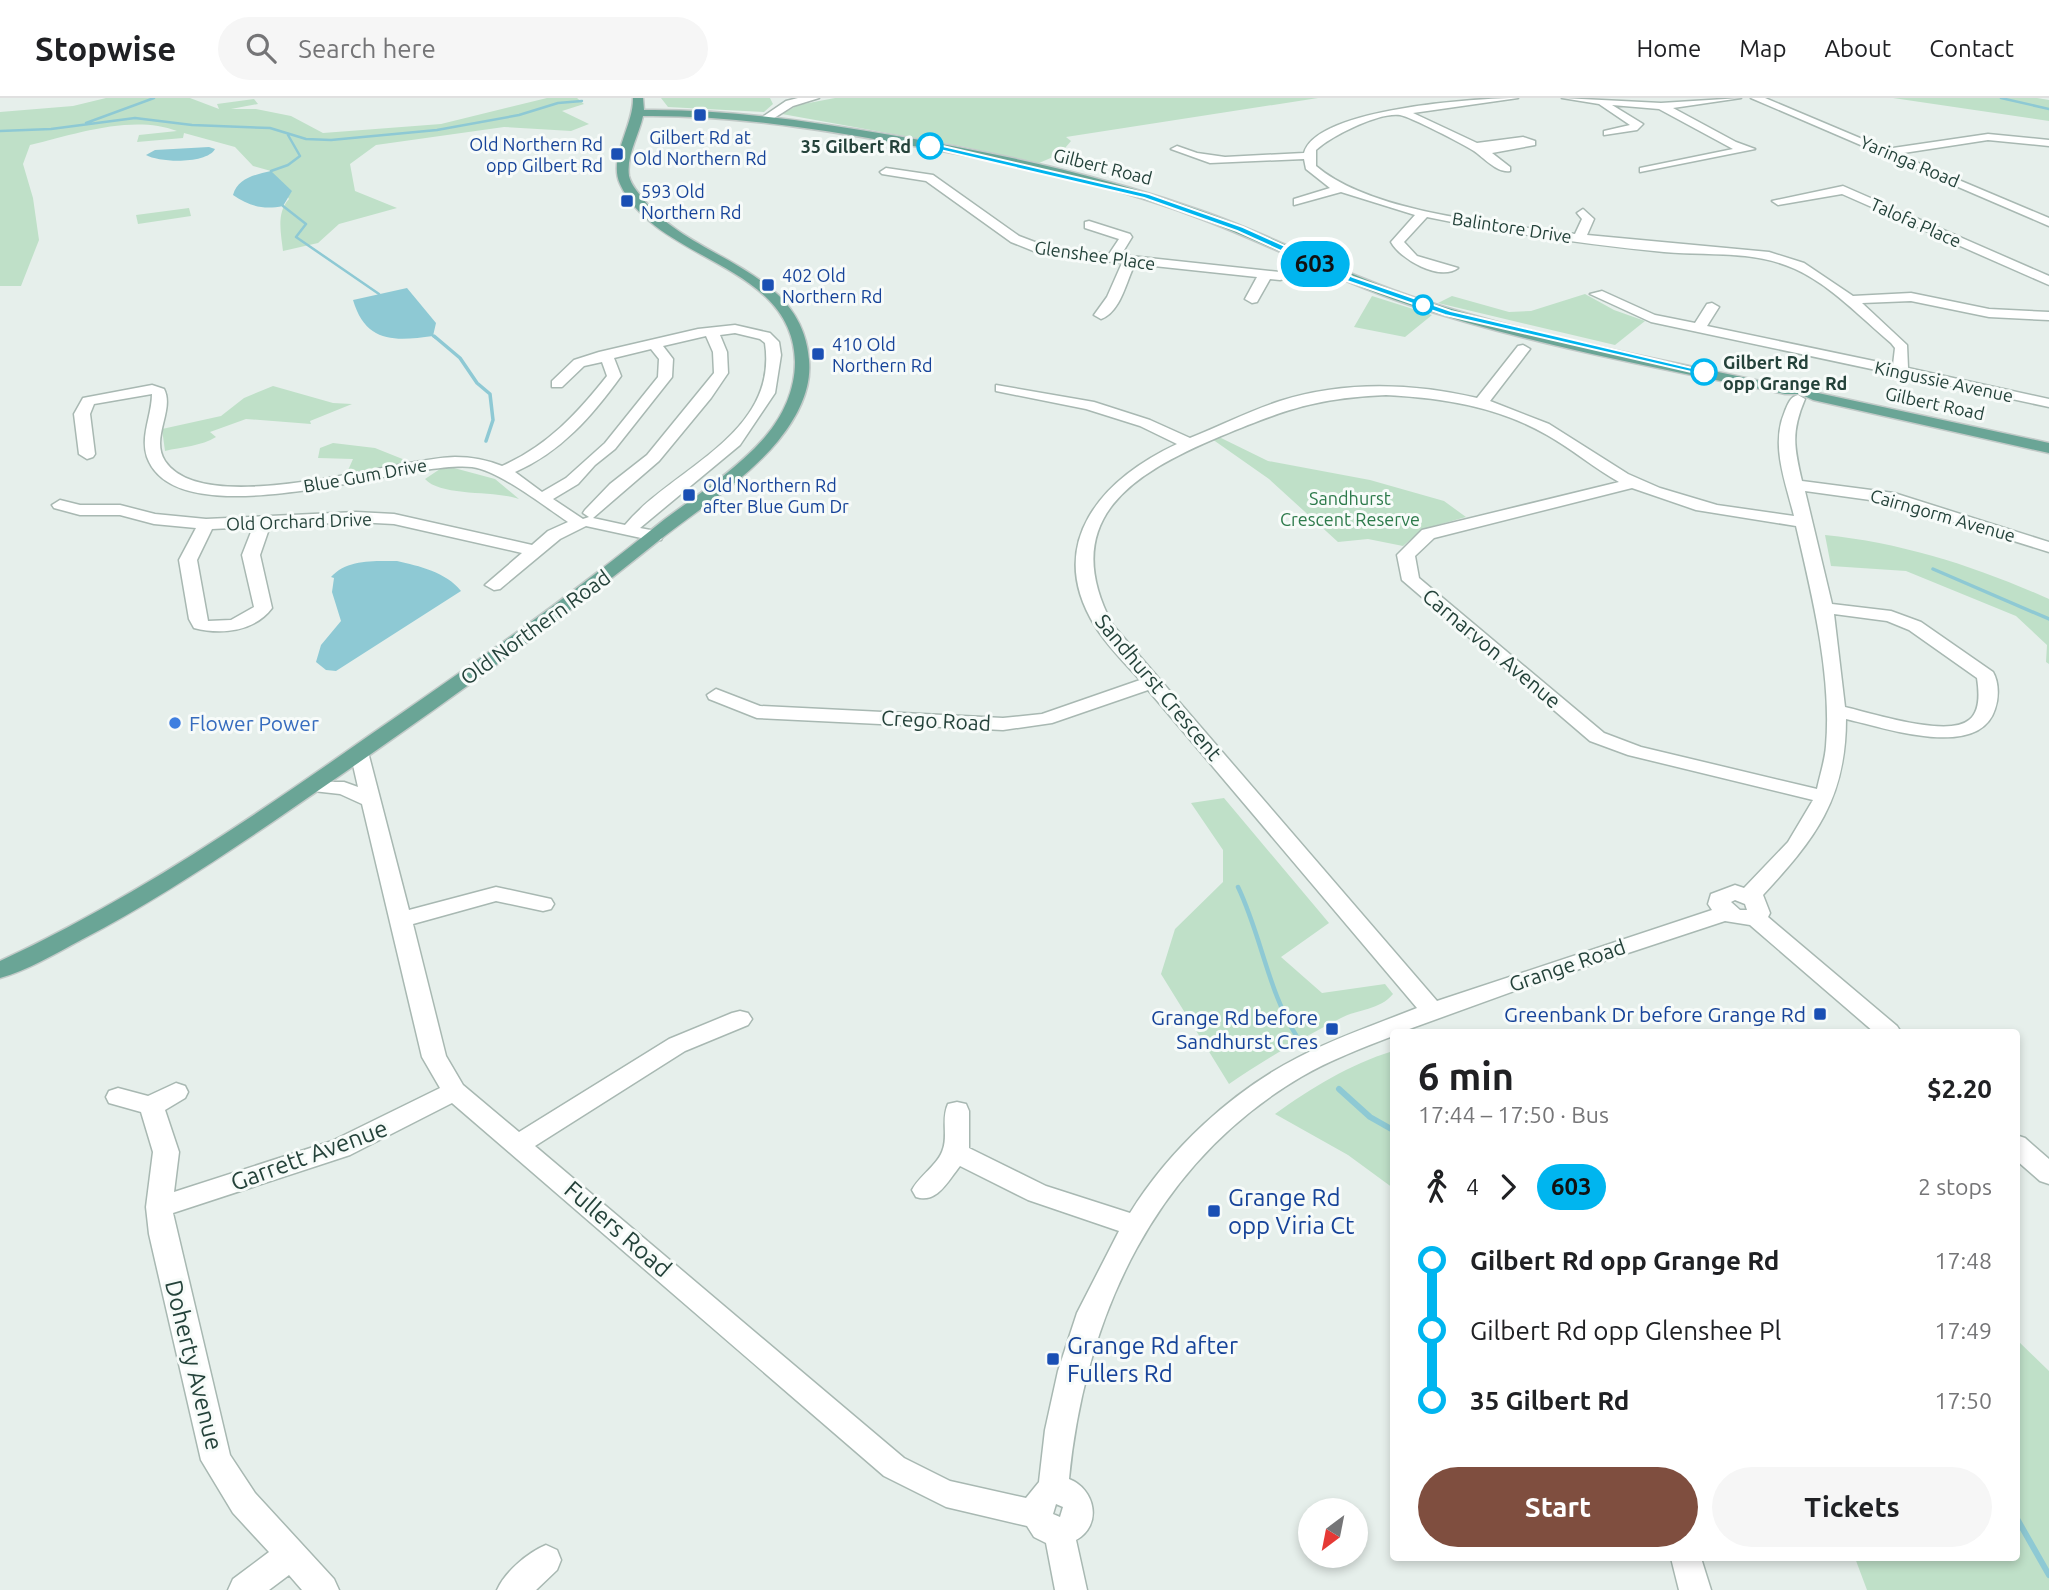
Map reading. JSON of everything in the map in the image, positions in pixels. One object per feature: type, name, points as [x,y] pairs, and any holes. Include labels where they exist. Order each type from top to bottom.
[{"type":"main road","points":[[632,192],[626,184],[623,169],[639,113],[638,98]]},
{"type":"main road","points":[[650,128],[654,113],[653,98]]},
{"type":"main road","name":"Gilbert Road","points":[[639,113],[712,113],[767,118],[975,155],[1146,196],[1240,229],[1322,267],[1412,302],[1469,318],[1798,395],[2049,448]]},
{"type":"main road","points":[[632,192],[636,169]]},
{"type":"main road","name":"Old Northern Road","points":[[0,970],[103,920],[147,894],[360,752],[594,585],[741,468],[784,422],[796,399],[802,356],[794,327],[768,292],[667,228],[632,192]]},
{"type":"street","points":[[767,118],[785,100],[814,98]]},
{"type":"street","points":[[1177,149],[1216,163],[1261,155],[1307,156],[1310,146],[1322,135],[1339,127],[1404,113],[1513,98]]},
{"type":"street","points":[[1567,98],[1621,100],[1661,106],[1736,98]]},
{"type":"street","name":"Yaringa Road","points":[[1756,98],[2049,222]]},
{"type":"street","points":[[1600,101],[1637,124],[1633,128],[1608,133]]},
{"type":"street","points":[[1644,170],[1749,149],[1732,145],[1661,106]]},
{"type":"street","points":[[1404,113],[1479,149],[1506,169]]},
{"type":"street","points":[[1888,152],[1981,135],[2002,135],[2049,143]]},
{"type":"street","name":"Balintore Drive","points":[[1307,156],[1317,176],[1340,189],[1372,201],[1423,214],[1665,248],[1768,255],[1798,265],[1848,300],[1902,348],[1900,372]]},
{"type":"street","name":"Glenshee Place","points":[[886,172],[929,178],[1028,246],[1055,253],[1265,275],[1295,275],[1322,267]]},
{"type":"street","points":[[1298,202],[1340,189]]},
{"type":"street","name":"Talofa Place","points":[[1778,201],[1843,190],[2049,281]]},
{"type":"street","points":[[1580,237],[1588,219],[1583,213]]},
{"type":"street","points":[[1423,214],[1400,236],[1397,242],[1400,249],[1430,265],[1451,268]]},
{"type":"street","points":[[1089,225],[1106,228],[1126,237],[1112,259]]},
{"type":"street","points":[[1101,315],[1111,306],[1130,261]]},
{"type":"street","points":[[1252,299],[1265,275]]},
{"type":"street","name":"Kingussie Avenue","points":[[1597,294],[1638,314],[1698,329],[2049,403]]},
{"type":"street","points":[[1848,300],[1911,297],[1989,313],[2049,316]]},
{"type":"street","points":[[1698,329],[1712,307]]},
{"type":"street","points":[[557,384],[579,363],[711,331],[735,330],[765,336],[772,342],[774,355],[768,393],[735,442],[632,524]]},
{"type":"street","points":[[494,585],[653,458],[689,418],[721,373],[720,352],[711,331]]},
{"type":"street","points":[[541,499],[572,481],[589,462],[610,446],[665,377],[666,359],[654,344]]},
{"type":"street","points":[[1480,404],[1523,349]]},
{"type":"street","points":[[505,471],[531,461],[572,429],[614,376],[612,365],[604,355]]},
{"type":"street","points":[[1001,388],[1089,405],[1145,423],[1190,444]]},
{"type":"street","name":"Blue Gum Drive","points":[[87,454],[82,414],[88,401],[152,389],[159,392],[160,397],[152,437],[155,457],[160,467],[171,476],[196,485],[238,490],[310,487],[442,462],[478,463],[505,471],[541,499],[580,518],[655,536]]},
{"type":"street","name":"Sandhurst Crescent","points":[[1432,1011],[1117,642],[1094,609],[1083,576],[1083,555],[1093,521],[1116,490],[1145,466],[1262,413],[1321,396],[1393,392],[1480,404],[1542,426],[1634,483],[1700,506],[1804,522]]},
{"type":"street","points":[[1798,395],[1790,412],[1787,436],[1794,485],[1824,608],[1836,711],[1836,748],[1825,797],[1796,847],[1752,907],[1886,1029]]},
{"type":"street","name":"Carnarvon Avenue","points":[[1634,483],[1428,534],[1406,555],[1411,580],[1597,737],[1635,751],[1825,797]]},
{"type":"street","name":"Cairngorm Avenue","points":[[1794,485],[1894,498],[2047,543]]},
{"type":"street","points":[[298,520],[310,487]]},
{"type":"street","name":"Old Orchard Drive","points":[[60,505],[80,510],[120,510],[154,519],[206,524],[394,519],[536,551]]},
{"type":"street","name":"Blue Gum Drive","points":[[580,518],[632,524],[655,536]]},
{"type":"street","points":[[206,524],[188,560],[200,624],[217,627],[251,619],[263,608],[251,555],[264,521]]},
{"type":"street","points":[[1824,608],[1891,616],[1915,626],[1986,676],[1990,694],[1982,716],[1971,728],[1951,732],[1836,711]]},
{"type":"street","name":"Crego Road","points":[[716,695],[757,712],[1003,724],[1045,719],[1153,682]]},
{"type":"street","name":"Fullers Road","points":[[360,752],[434,1057],[454,1091],[894,1467],[926,1488],[959,1499],[1049,1512]]},
{"type":"street","points":[[311,786],[344,788],[372,801]]},
{"type":"street","points":[[402,919],[496,894],[543,904]]},
{"type":"street","name":"Grange Road","points":[[1071,1590],[1049,1512],[1056,1440],[1076,1358],[1093,1304],[1133,1225],[1177,1165],[1234,1112],[1278,1080],[1332,1051],[1432,1011],[1727,913],[1742,919],[1752,907]]},
{"type":"street","points":[[519,1144],[677,1045],[740,1019]]},
{"type":"street","name":"Garrett Avenue","points":[[159,1207],[341,1148],[386,1128],[454,1091]]},
{"type":"street","points":[[118,1097],[151,1106],[176,1092]]},
{"type":"street","name":"Doherty Avenue","points":[[151,1106],[166,1152],[159,1207],[162,1234],[216,1460],[244,1503],[323,1590]]},
{"type":"street","points":[[925,1190],[957,1153],[957,1111]]},
{"type":"street","points":[[2020,1149],[2049,1174]]},
{"type":"street","points":[[957,1153],[1037,1193],[1133,1225]]},
{"type":"street","points":[[244,1590],[291,1554]]},
{"type":"street","points":[[513,1590],[547,1560]]},
{"type":"street","points":[[1687,1561],[1695,1590]]},
{"type":"green space","points":[[106,98],[190,98],[219,109],[217,104],[254,99],[258,104],[231,109],[256,109],[291,116],[323,133],[441,124],[547,98],[577,98],[584,104],[562,111],[589,124],[571,131],[504,127],[376,145],[350,164],[355,191],[397,208],[339,224],[318,243],[283,251],[281,217],[289,199],[271,171],[253,166],[235,147],[184,133],[183,138],[137,142],[139,135],[177,131],[142,124],[85,131],[30,145],[23,164],[33,198],[39,240],[21,286],[0,286],[0,112],[73,106]]},
{"type":"green space","points":[[661,98],[770,98],[773,104],[764,112],[668,107]]},
{"type":"green space","points":[[835,98],[1318,98],[1066,137],[1071,141],[1060,154],[1039,163],[782,114],[798,105]]},
{"type":"green space","points":[[1893,98],[2037,98],[2049,100],[2049,121]]},
{"type":"green space","points":[[189,208],[191,216],[138,224],[136,215]]},
{"type":"green space","points":[[1585,294],[1614,310],[1645,321],[1615,345],[1438,303],[1452,296],[1509,312],[1531,311]]},
{"type":"green space","points":[[1372,296],[1432,315],[1405,337],[1354,327]]},
{"type":"green space","points":[[273,386],[333,403],[352,404],[310,421],[311,424],[246,419],[210,432],[216,437],[204,442],[165,451],[162,429],[221,416],[244,398]]},
{"type":"green space","name":"Sandhurst Crescent Reserve","points":[[1219,437],[1268,461],[1370,480],[1444,501],[1466,517],[1423,529],[1403,546],[1368,539],[1338,542],[1269,479],[1212,439]]},
{"type":"green space","points":[[333,443],[375,448],[405,460],[398,465],[345,477],[353,459],[318,458],[320,448]]},
{"type":"green space","points":[[454,468],[495,479],[519,499],[455,491],[433,485],[425,479],[440,469]]},
{"type":"green space","points":[[1825,535],[1883,544],[1940,558],[2049,599],[2049,664],[2046,662],[2047,645],[2016,616],[1906,571],[1831,566]]},
{"type":"green space","points":[[1224,798],[1329,923],[1281,957],[1322,993],[1385,984],[1393,994],[1382,1003],[1348,1015],[1312,1033],[1229,1084],[1161,974],[1175,929],[1223,882],[1223,850],[1191,803]]},
{"type":"green space","points":[[1390,1052],[1390,1186],[1348,1155],[1275,1114],[1331,1078]]},
{"type":"green space","points":[[2020,1343],[2049,1371],[2049,1590],[1867,1590],[1856,1561],[2020,1561]]},
{"type":"water","points":[[215,149],[210,154],[193,160],[162,160],[146,155],[155,150]]},
{"type":"water","points":[[271,171],[292,191],[283,206],[256,206],[233,195],[243,181]]},
{"type":"water","points":[[407,288],[436,323],[433,336],[407,339],[374,332],[366,325],[353,300]]},
{"type":"water","points":[[397,561],[440,574],[461,591],[336,671],[326,670],[316,662],[321,645],[341,621],[332,592],[334,578],[331,577],[337,571],[353,564]]},
{"type":"waterway","points":[[86,123],[154,98]]},
{"type":"waterway","points":[[2001,98],[2049,109]]},
{"type":"waterway","points":[[0,131],[51,129],[135,118],[192,125],[270,128],[306,139],[331,140],[437,130],[519,115],[558,103],[582,101]]},
{"type":"waterway","points":[[271,171],[288,165],[300,156],[288,135]]},
{"type":"waterway","points":[[283,206],[306,224],[296,237],[379,294]]},
{"type":"waterway","points":[[434,336],[460,358],[477,383],[490,394],[493,420],[486,441]]},
{"type":"waterway","points":[[1933,569],[2049,619]]},
{"type":"waterway","points":[[1238,887],[1272,984],[1299,1040]]},
{"type":"waterway","points":[[1339,1089],[1370,1117],[1390,1128]]},
{"type":"waterway","points":[[2020,1524],[2049,1575]]},
{"type":"bus line","name":"603","points":[[930,146],[1146,196],[1240,229],[1350,279],[1448,313],[1529,334],[1704,372]]},
{"type":"place","name":"Gilbert Rd at Old Northern Rd","points":[[700,115]]},
{"type":"place","name":"35 Gilbert Rd","points":[[930,146]]},
{"type":"place","name":"Old Northern Rd opp Gilbert Rd","points":[[617,154]]},
{"type":"place","name":"593 Old Northern Rd","points":[[627,201]]},
{"type":"place","name":"402 Old Northern Rd","points":[[768,285]]},
{"type":"place","name":"410 Old Northern Rd","points":[[818,354]]},
{"type":"place","name":"Gilbert Rd opp Grange Rd","points":[[1704,372]]},
{"type":"place","name":"Old Northern Rd after Blue Gum Dr","points":[[689,495]]},
{"type":"place","name":"Flower Power","points":[[175,723]]},
{"type":"place","name":"Greenbank Dr before Grange Rd","points":[[1820,1014]]},
{"type":"place","name":"Grange Rd before Sandhurst Cres","points":[[1332,1029]]},
{"type":"place","name":"Grange Rd opp Viria Ct","points":[[1214,1211]]},
{"type":"place","name":"Grange Rd after Fullers Rd","points":[[1053,1359]]}]
